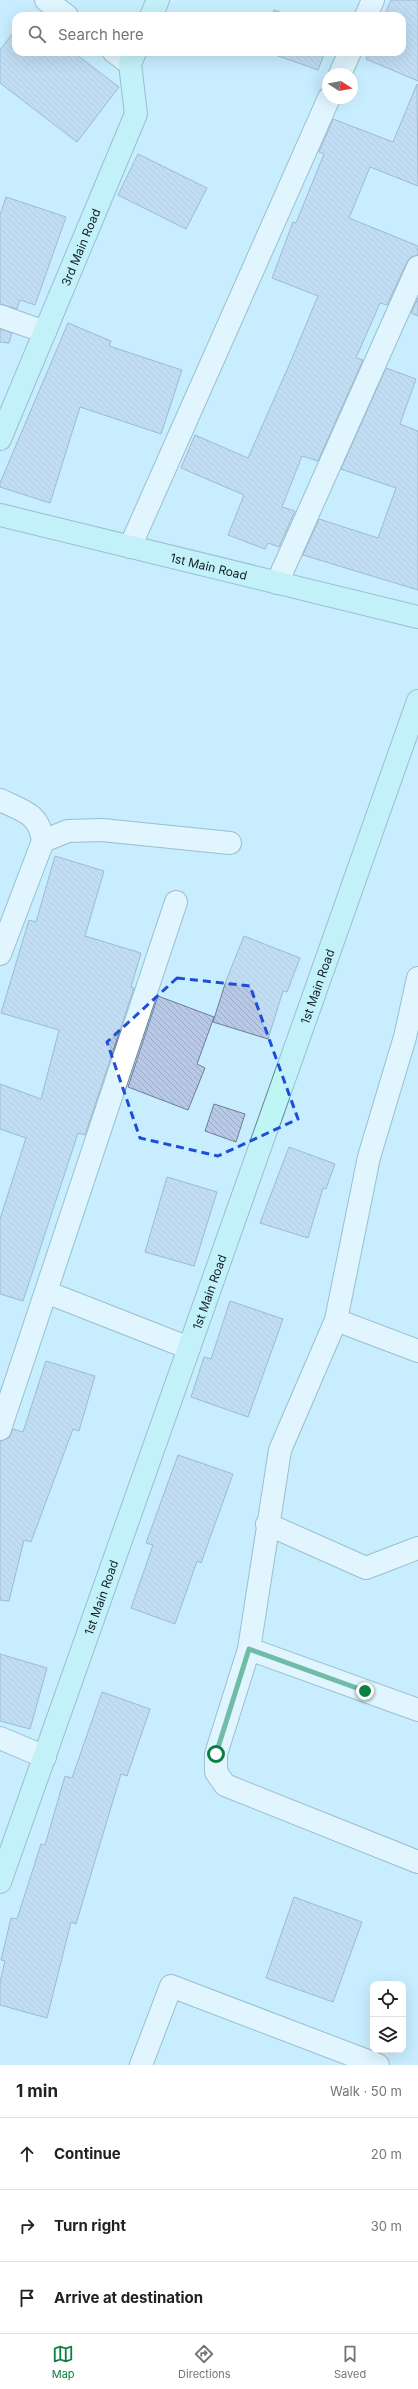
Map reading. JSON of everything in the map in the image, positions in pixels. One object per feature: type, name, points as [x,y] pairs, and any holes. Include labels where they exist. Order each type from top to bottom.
[{"type":"street","points":[[46,0],[62,12]]},
{"type":"street","points":[[153,12],[158,0]]},
{"type":"street","points":[[368,12],[373,0]]},
{"type":"street","name":"3rd Main Road","points":[[0,439],[136,114],[126,56]]},
{"type":"street","points":[[343,68],[348,56]]},
{"type":"street","points":[[130,547],[326,104]]},
{"type":"street","points":[[277,583],[418,267]]},
{"type":"street","points":[[0,316],[45,332]]},
{"type":"street","name":"1st Main Road","points":[[0,515],[418,617]]},
{"type":"street","name":"1st Main Road","points":[[0,1882],[417,706]]},
{"type":"street","points":[[0,800],[33,816],[41,827],[43,841],[0,954]]},
{"type":"street","points":[[43,841],[68,831],[102,830],[230,842]]},
{"type":"street","points":[[2,1419],[176,902]]},
{"type":"street","points":[[418,978],[405,1037],[369,1157],[336,1320],[280,1450],[267,1524],[249,1649],[216,1754],[216,1772],[225,1785],[418,1862]]},
{"type":"street","points":[[46,1292],[189,1348]]},
{"type":"street","points":[[336,1320],[418,1351]]},
{"type":"street","points":[[267,1524],[366,1568],[418,1548]]},
{"type":"street","points":[[249,1649],[418,1710]]},
{"type":"street","points":[[0,1738],[44,1757]]},
{"type":"street","points":[[141,2065],[172,1986],[378,2065]]},
{"type":"highlighted area","points":[[177,978],[250,986],[298,1119],[218,1156],[140,1138],[107,1042]]},
{"type":"building","points":[[391,0],[418,0],[418,81],[366,59],[367,56],[406,56],[406,12],[386,12]]},
{"type":"building","points":[[12,34],[12,56],[78,56],[119,87],[77,142],[0,83],[0,50]]},
{"type":"building","points":[[278,56],[323,56],[318,70]]},
{"type":"building","points":[[417,84],[418,186],[370,167],[349,218],[418,246],[418,255],[411,257],[407,262],[387,305],[380,303],[356,358],[363,360],[318,461],[302,456],[282,507],[295,511],[279,547],[268,543],[265,549],[228,535],[244,495],[181,468],[195,435],[248,458],[290,363],[318,296],[272,278],[293,222],[296,223],[324,154],[319,152],[333,119],[393,142]]},
{"type":"building","points":[[138,154],[207,188],[186,229],[118,195]]},
{"type":"building","points":[[6,197],[66,217],[35,305],[20,300],[17,309],[0,304],[0,215]]},
{"type":"building","points":[[418,298],[418,316],[411,313]]},
{"type":"building","points":[[68,323],[111,341],[109,346],[182,370],[161,434],[80,407],[50,503],[0,487],[0,483]]},
{"type":"building","points":[[0,329],[12,333],[9,343],[0,342]]},
{"type":"building","points":[[386,368],[416,379],[400,424],[418,431],[418,590],[303,555],[319,519],[378,538],[396,488],[341,469]]},
{"type":"building","points":[[55,856],[104,871],[85,936],[141,953],[131,987],[134,988],[85,1135],[78,1133],[23,1301],[0,1294],[0,1219],[26,1138],[0,1129],[0,1084],[41,1099],[59,1030],[1,1013],[29,920],[36,922]]},
{"type":"building","points":[[244,936],[300,958],[287,992],[283,991],[268,1039],[213,1022],[226,981]]},
{"type":"building","points":[[158,996],[214,1017],[197,1064],[205,1068],[188,1110],[128,1087]]},
{"type":"building","points":[[214,1104],[245,1114],[236,1142],[205,1131]]},
{"type":"building","points":[[289,1147],[335,1164],[326,1189],[323,1188],[308,1238],[260,1223]]},
{"type":"building","points":[[167,1177],[217,1192],[194,1266],[145,1252]]},
{"type":"building","points":[[230,1301],[283,1319],[248,1417],[191,1397],[204,1357],[211,1359]]},
{"type":"building","points":[[46,1361],[95,1376],[79,1431],[73,1429],[31,1542],[24,1540],[9,1601],[0,1600],[0,1441],[9,1438],[13,1429],[23,1432]]},
{"type":"building","points":[[178,1455],[233,1474],[201,1563],[197,1561],[175,1624],[131,1608],[153,1545],[146,1543]]},
{"type":"building","points":[[0,1654],[47,1668],[30,1729],[0,1721]]},
{"type":"building","points":[[102,1692],[150,1709],[127,1776],[121,1774],[76,1924],[71,1922],[47,2018],[0,2005],[0,1982],[5,1961],[1,1960],[11,1918],[17,1919],[41,1844],[45,1845],[65,1776],[72,1778]]},
{"type":"building","points":[[294,1897],[362,1922],[333,2002],[266,1978]]},
{"type":"route","points":[[216,1754],[249,1649],[365,1691]]}]
